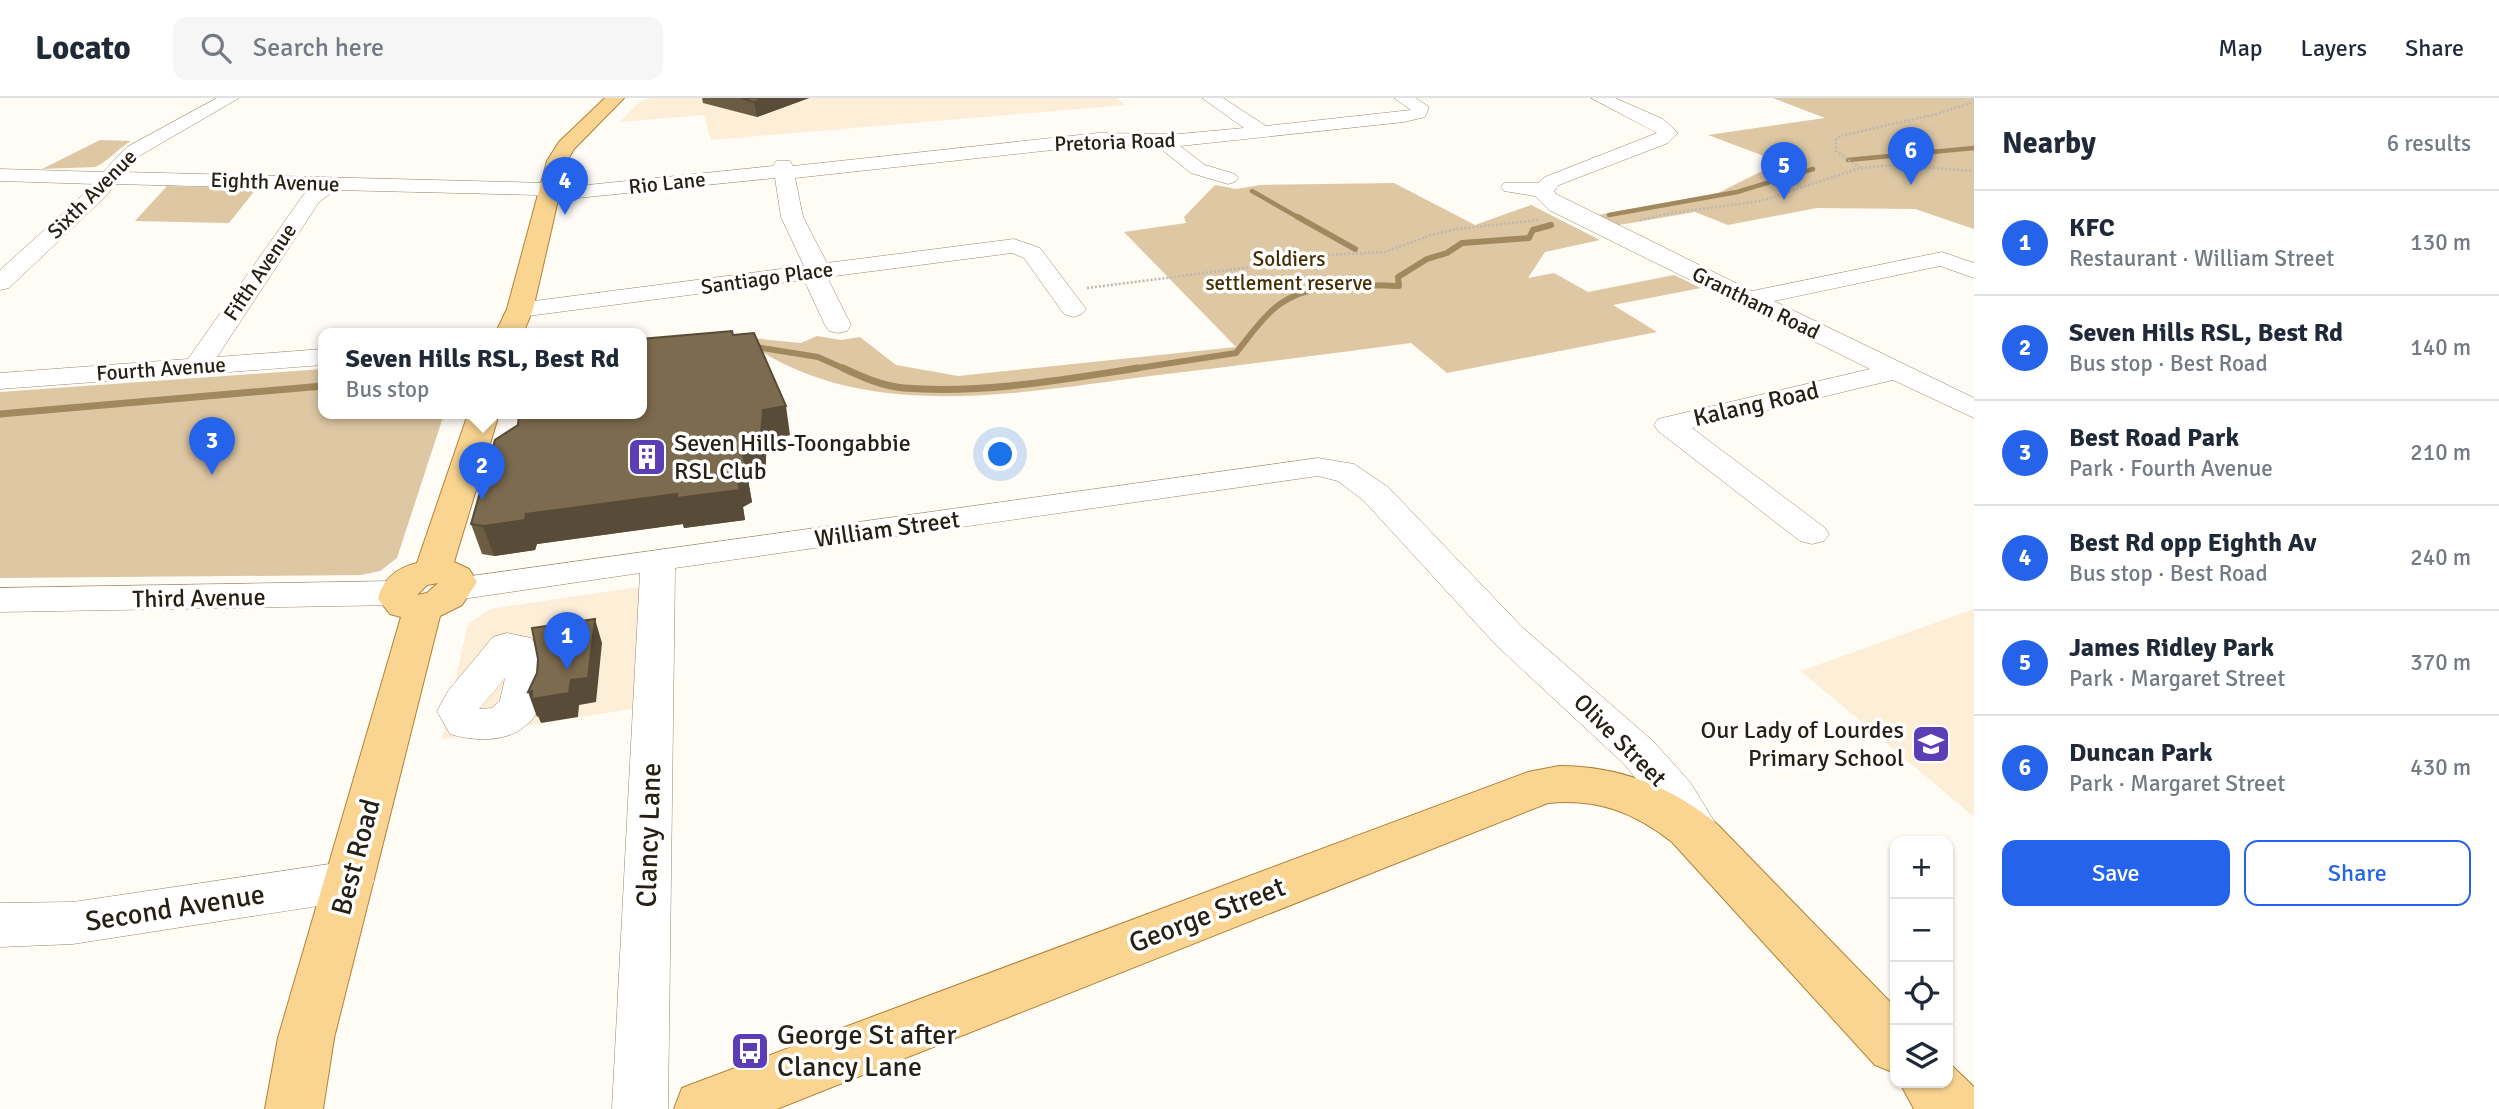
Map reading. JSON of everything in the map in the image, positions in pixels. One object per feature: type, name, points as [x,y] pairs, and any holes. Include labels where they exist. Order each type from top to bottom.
[{"type":"main road","points":[[512,328],[520,309],[557,161],[566,146],[615,98]]},
{"type":"main road","name":"Best Road","points":[[294,1109],[306,1038],[427,590],[482,419]]},
{"type":"main road","name":"George Street","points":[[703,1109],[1544,785],[1570,782],[1620,791],[1664,810],[1705,844]]},
{"type":"main road","name":"Olive Street","points":[[1705,844],[1890,1041]]},
{"type":"main road","points":[[1934,1088],[1954,1109]]},
{"type":"street","name":"Sixth Avenue","points":[[0,283],[11,263],[111,178],[121,163],[142,144],[230,98]]},
{"type":"street","points":[[1211,98],[1262,131]]},
{"type":"street","name":"Pretoria Road","points":[[785,170],[1098,139],[1162,141],[1404,117],[1419,113],[1420,107],[1403,98]]},
{"type":"street","points":[[1511,187],[1543,190],[1552,181],[1661,139],[1669,133],[1657,123],[1600,98]]},
{"type":"street","points":[[1162,141],[1198,169],[1228,178]]},
{"type":"street","name":"Rio Lane","points":[[549,192],[785,170]]},
{"type":"street","points":[[785,170],[792,217],[838,325]]},
{"type":"street","name":"Eighth Avenue","points":[[0,174],[549,192]]},
{"type":"street","name":"Fifth Avenue","points":[[196,367],[310,198],[331,184]]},
{"type":"street","name":"Grantham Road","points":[[1543,190],[1547,198],[1557,205],[1974,409]]},
{"type":"street","name":"Santiago Place","points":[[520,309],[816,272],[1020,239],[1066,300]]},
{"type":"street","points":[[1749,299],[1942,258],[1974,271]]},
{"type":"street","name":"Fourth Avenue","points":[[0,381],[318,357]]},
{"type":"street","name":"Kalang Road","points":[[1812,534],[1669,425],[1896,371]]},
{"type":"street","name":"William Street","points":[[427,590],[658,562],[1318,467]]},
{"type":"street","name":"Olive Street","points":[[1318,467],[1335,468],[1353,474],[1376,494],[1509,636],[1620,734],[1674,794],[1705,844]]},
{"type":"street","name":"Clancy Lane","points":[[640,1109],[658,562]]},
{"type":"street","name":"Third Avenue","points":[[0,600],[427,590]]},
{"type":"street","name":"Second Avenue","points":[[0,925],[73,923],[350,881]]},
{"type":"path","points":[[1860,168],[1836,151],[1836,139],[1840,136],[1937,114],[1974,102]]},
{"type":"path","points":[[1604,228],[1671,213],[1761,201],[1860,168],[1894,165],[1974,171]]},
{"type":"path","points":[[1066,300],[1244,268],[1288,257],[1385,252],[1431,235],[1509,221],[1542,220]]},
{"type":"shaded area","points":[[651,98],[1117,98],[1125,105],[711,140],[704,115],[620,122],[639,102]]},
{"type":"shaded area","points":[[639,587],[649,594],[643,707],[442,739],[468,624],[490,609]]},
{"type":"shaded area","name":"Our Lady of Lourdes Primary School","points":[[1974,609],[1974,817],[1801,671]]},
{"type":"green space","points":[[1773,98],[1974,98],[1974,229],[1915,209],[1817,208],[1728,225],[1695,212],[1619,225],[1598,215],[1718,193],[1780,162],[1708,135],[1825,118]]},
{"type":"green space","points":[[100,140],[131,141],[95,167],[42,169]]},
{"type":"green space","name":"Soldiers settlement reserve","points":[[1394,183],[1475,225],[1531,205],[1600,240],[1545,252],[1528,278],[1554,273],[1588,292],[1674,275],[1701,288],[1613,305],[1657,332],[1447,373],[1411,343],[1052,389],[942,396],[888,393],[836,383],[786,365],[740,337],[801,343],[817,336],[841,340],[860,337],[896,365],[958,376],[1236,347],[1124,232],[1186,223],[1184,217],[1215,185],[1236,189],[1260,185]]},
{"type":"green space","points":[[167,186],[256,189],[229,223],[135,221]]},
{"type":"green space","points":[[318,369],[318,419],[442,419],[397,558],[380,571],[361,575],[0,578],[0,392]]},
{"type":"building","points":[[741,98],[764,98],[754,102]]},
{"type":"building","name":"Seven Hills-Toongabbie RSL Club","points":[[732,331],[733,335],[754,333],[786,406],[763,410],[760,448],[742,450],[747,472],[737,477],[740,490],[677,498],[677,494],[526,514],[525,520],[483,526],[471,524],[495,440],[518,425],[519,419],[647,419],[647,338]]},
{"type":"building","points":[[595,619],[588,678],[571,680],[569,693],[532,699],[532,691],[528,692],[537,673],[538,659],[532,628]]},
{"type":"waterway","points":[[1848,160],[1974,148]]},
{"type":"waterway","points":[[1609,215],[1737,192],[1813,169]]},
{"type":"waterway","points":[[1252,191],[1301,219]]},
{"type":"waterway","points":[[1298,217],[1355,249]]},
{"type":"waterway","points":[[1126,370],[1236,353],[1270,312],[1289,298],[1319,288],[1335,286],[1399,286],[1398,277],[1427,259],[1447,253],[1462,243],[1529,238],[1533,230],[1551,225]]},
{"type":"waterway","points":[[749,346],[818,357],[847,370]]},
{"type":"waterway","points":[[843,368],[888,385],[933,389],[1021,385],[1138,368]]},
{"type":"waterway","points":[[0,414],[318,386]]},
{"type":"place","name":"Duncan Park","points":[[1911,185]]},
{"type":"place","name":"James Ridley Park","points":[[1784,200]]},
{"type":"place","name":"Best Rd opp Eighth Av","points":[[565,215]]},
{"type":"place","name":"Seven Hills-Toongabbie RSL Club","points":[[647,457]]},
{"type":"place","name":"Best Road Park","points":[[212,475]]},
{"type":"place","name":"Seven Hills RSL, Best Rd","points":[[482,500]]},
{"type":"place","name":"KFC","points":[[567,670]]},
{"type":"place","name":"Our Lady of Lourdes Primary School","points":[[1931,744]]},
{"type":"place","name":"George St after Clancy Lane","points":[[750,1051]]}]
